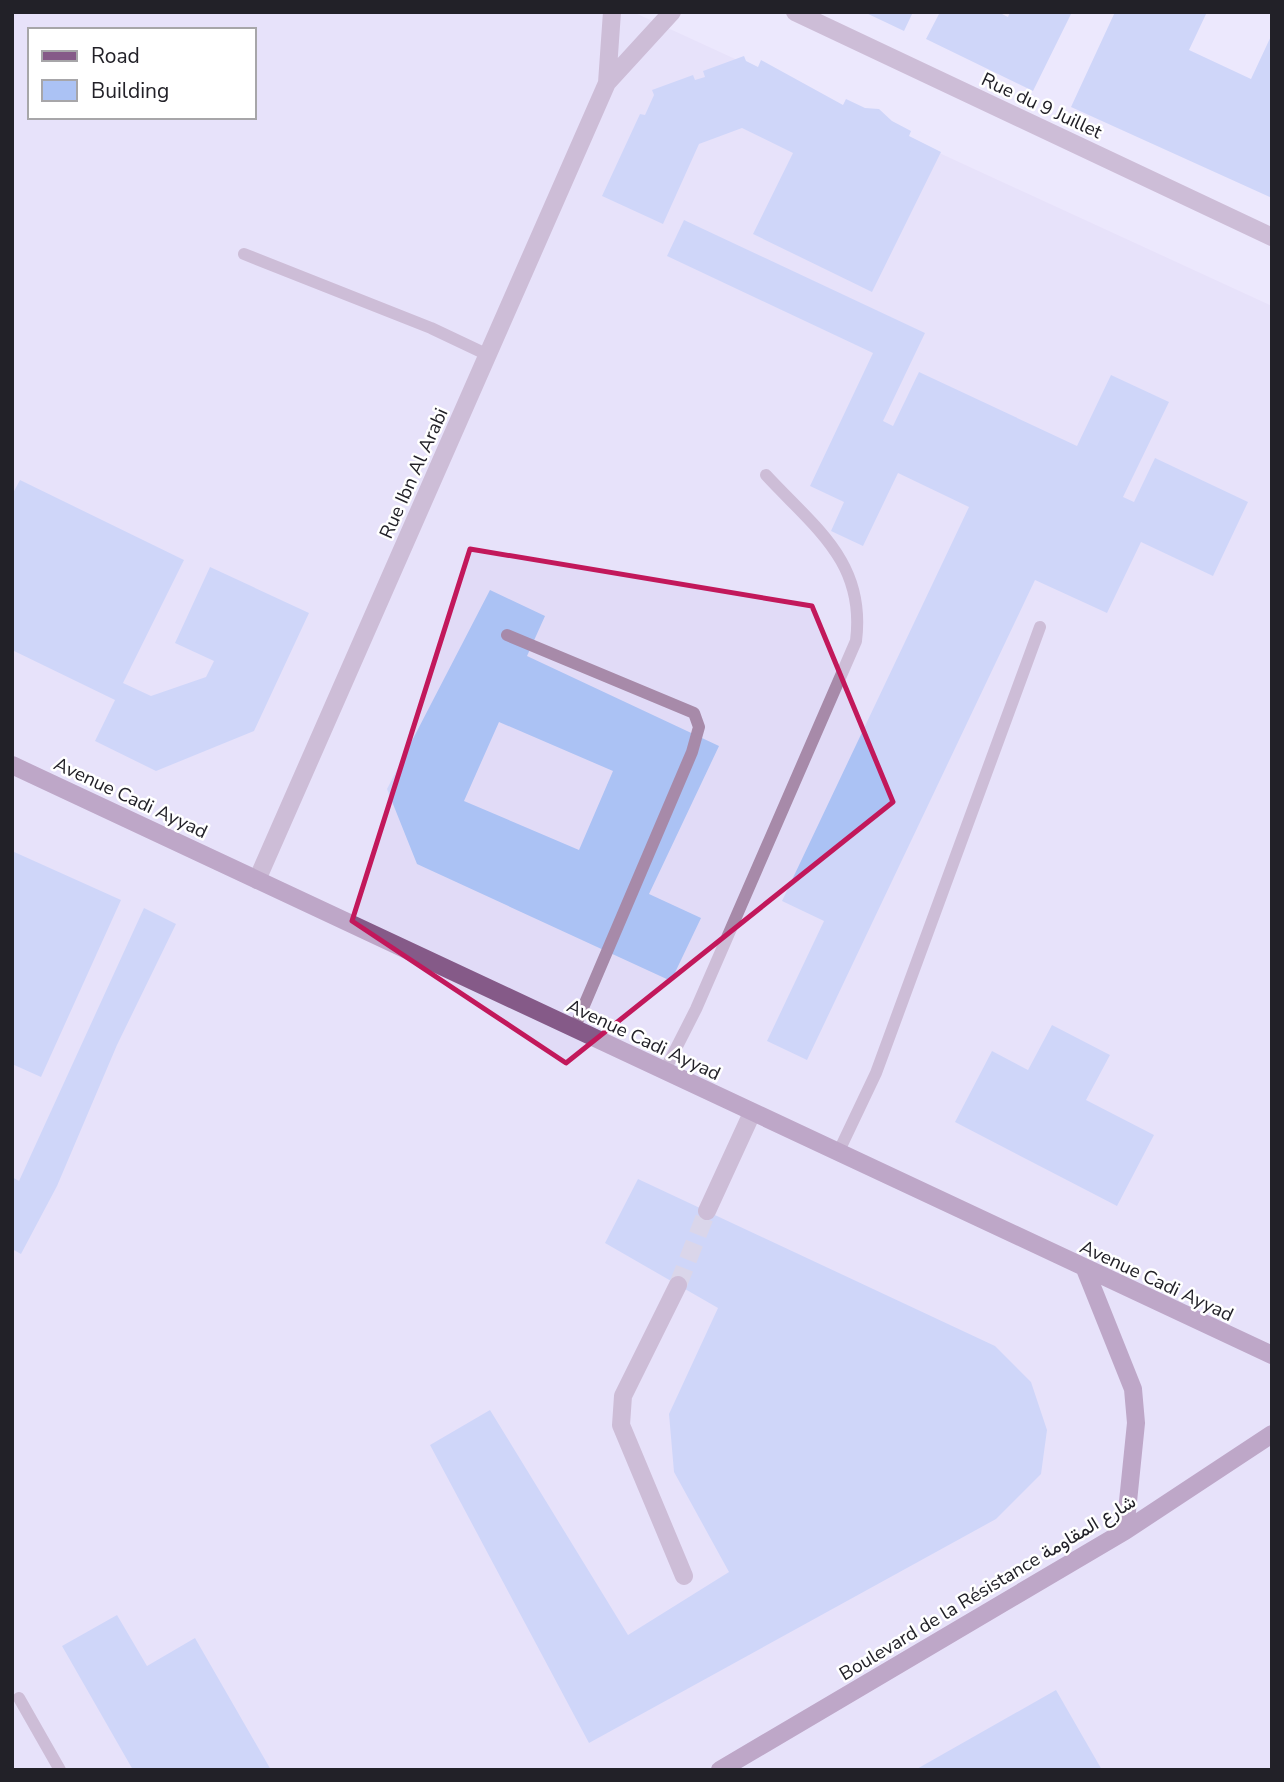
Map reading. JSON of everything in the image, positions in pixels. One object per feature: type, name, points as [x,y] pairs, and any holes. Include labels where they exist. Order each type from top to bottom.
[{"type":"main road","name":"Avenue Cadi Ayyad","points":[[12,765],[1267,1355]]},
{"type":"main road","points":[[1085,1269],[1133,1389],[1136,1423],[1125,1531]]},
{"type":"main road","name":"Boulevard de la Résistance شارع المقاومة","points":[[720,1770],[1125,1531],[1272,1434]]},
{"type":"street","name":"Rue Ibn Al Arabi","points":[[607,83],[612,12]]},
{"type":"street","name":"Rue Ibn Al Arabi","points":[[257,880],[607,83],[672,12]]},
{"type":"street","name":"Rue du 9 Juillet","points":[[795,12],[1272,237]]},
{"type":"street","points":[[707,1212],[752,1113]]},
{"type":"street","points":[[678,1285],[623,1396],[621,1424],[684,1576]]},
{"type":"lane","points":[[244,254],[431,328],[488,355]]},
{"type":"lane","points":[[664,1072],[696,1010],[856,641],[859,617],[854,584],[843,558],[766,475]]},
{"type":"lane","points":[[838,1153],[876,1073],[1040,627]]},
{"type":"lane","points":[[507,635],[694,713],[699,727],[692,752],[574,1029]]},
{"type":"lane","points":[[19,1698],[60,1770]]},
{"type":"highlighted area","points":[[470,549],[812,606],[893,802],[566,1063],[352,921]]},
{"type":"shaded area","points":[[12,12],[633,12],[1272,306],[1272,1770],[12,1770]]},
{"type":"building","points":[[864,12],[913,12],[904,31]]},
{"type":"building","points":[[940,12],[998,12],[1008,17],[1010,12],[1072,12],[1033,91],[926,39]]},
{"type":"building","points":[[1115,12],[1207,12],[1189,50],[1251,79],[1272,34],[1272,198],[1071,107]]},
{"type":"building","points":[[744,56],[746,61],[758,67],[761,60],[843,105],[846,99],[865,108],[879,109],[892,121],[911,131],[909,136],[941,152],[872,292],[753,234],[793,153],[742,128],[699,144],[663,224],[602,196],[640,114],[645,115],[654,95],[652,90],[693,75],[695,80],[705,77],[703,71]]},
{"type":"building","points":[[684,220],[925,333],[883,421],[893,426],[919,372],[1077,446],[1111,375],[1169,402],[1123,497],[1134,502],[1155,458],[1248,502],[1213,576],[1141,542],[1107,613],[1035,580],[807,1060],[767,1041],[824,921],[782,901],[969,507],[898,473],[863,546],[831,531],[844,502],[810,486],[873,353],[667,256]]},
{"type":"building","points":[[20,480],[184,560],[123,683],[151,696],[206,677],[214,661],[175,643],[210,567],[309,613],[254,731],[156,771],[95,741],[115,700],[12,650],[12,495]]},
{"type":"building","points":[[490,590],[545,616],[527,656],[719,746],[649,894],[701,918],[671,981],[417,864],[387,789]],"holes":[[[499,722],[613,771],[579,850],[464,801]]]},
{"type":"building","points":[[12,851],[121,900],[41,1077],[12,1064]]},
{"type":"building","points":[[144,908],[176,924],[117,1045],[57,1186],[21,1254],[12,1249],[12,1177],[19,1181]]},
{"type":"building","points":[[1052,1025],[1110,1055],[1086,1100],[1154,1135],[1117,1206],[955,1122],[992,1051],[1028,1070]]},
{"type":"building","points":[[638,1179],[995,1346],[1031,1382],[1047,1430],[1041,1474],[996,1519],[589,1743],[430,1445],[490,1410],[628,1635],[729,1572],[674,1472],[669,1414],[718,1308],[605,1243]]},
{"type":"building","points":[[117,1615],[147,1666],[195,1638],[271,1770],[133,1770],[62,1646]]},
{"type":"building","points":[[1056,1690],[1102,1770],[915,1770]]},
{"type":"tunnel","points":[[678,1285],[707,1211]]}]
